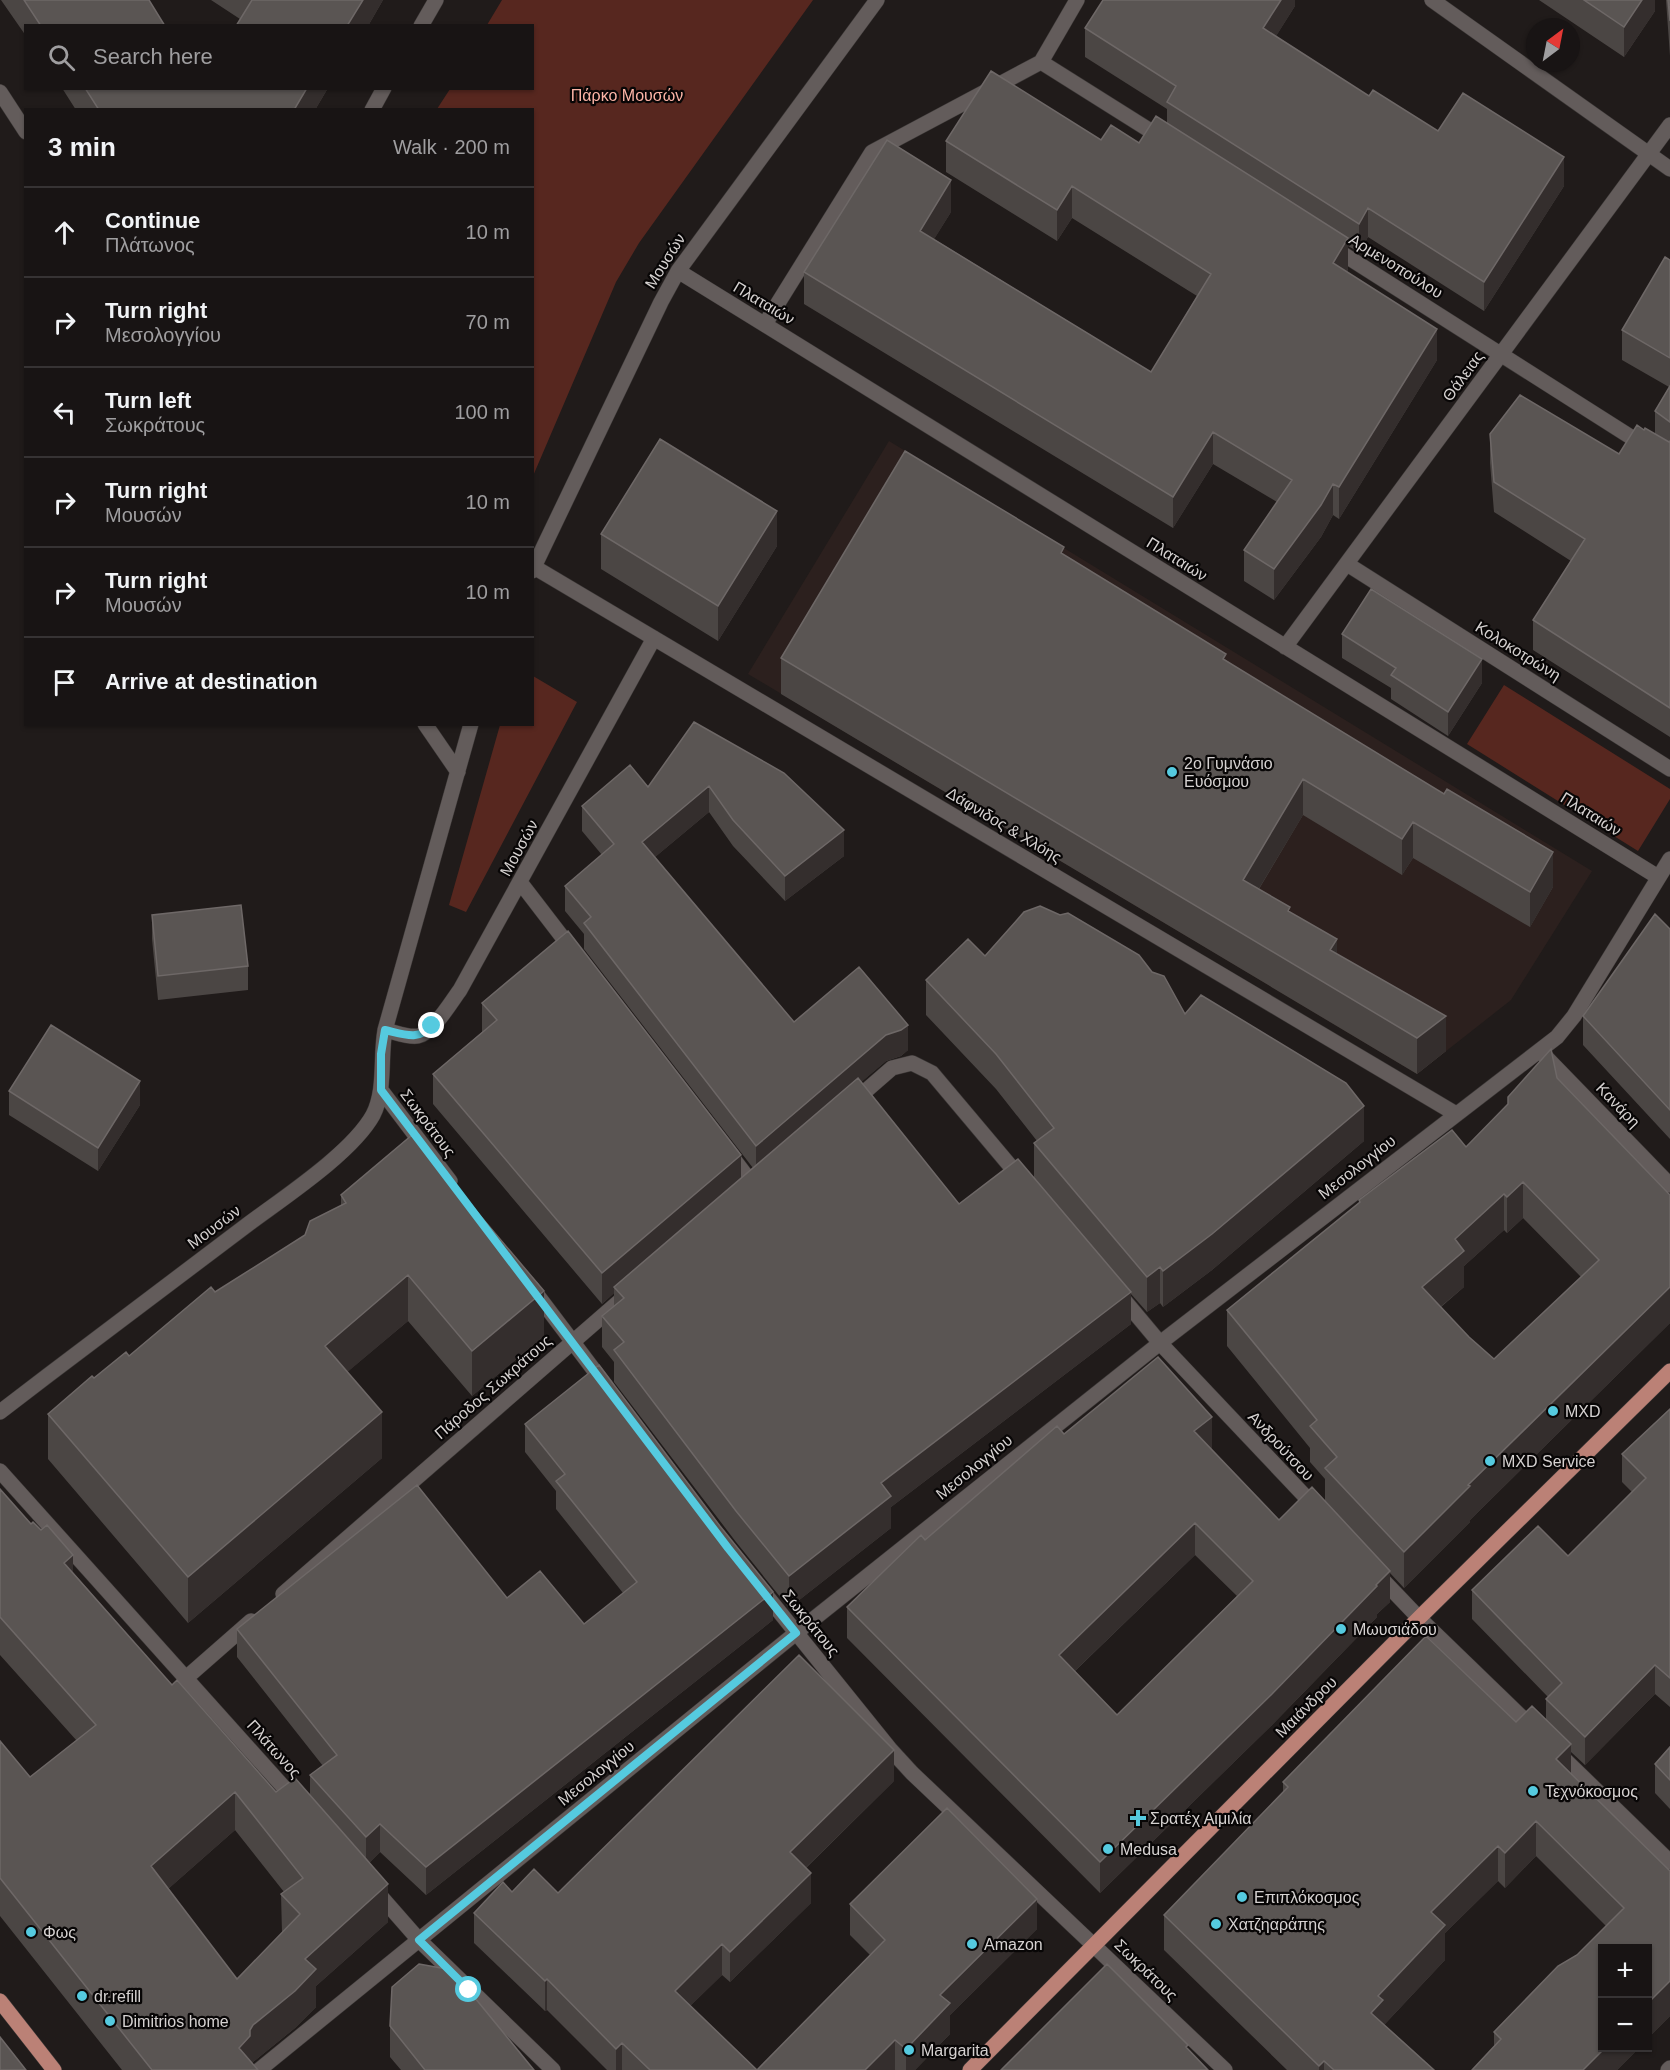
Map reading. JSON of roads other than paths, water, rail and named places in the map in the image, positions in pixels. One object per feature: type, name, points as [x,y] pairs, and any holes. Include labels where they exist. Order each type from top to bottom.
[{"type":"main road","name":"Μαιάνδρου","points":[[970,2070],[1419,1618],[1670,1371]]},
{"type":"main road","points":[[0,2001],[54,2070]]},
{"type":"street","points":[[422,24],[436,0]]},
{"type":"street","name":"Μουσών","points":[[534,567],[678,271],[877,0]]},
{"type":"street","points":[[765,324],[872,152],[1041,62],[1077,0]]},
{"type":"street","points":[[1432,0],[1670,169]]},
{"type":"street","points":[[1041,62],[1181,151]]},
{"type":"street","points":[[373,108],[383,90]]},
{"type":"street","points":[[0,92],[24,129]]},
{"type":"street","name":"Θάλειας","points":[[1285,647],[1670,125]]},
{"type":"street","name":"Αρμενοπούλου","points":[[1321,240],[1670,462]]},
{"type":"street","name":"Πλαταιών","points":[[678,271],[1658,876]]},
{"type":"street","name":"Κολοκοτρώνη","points":[[1347,564],[1670,769]]},
{"type":"street","name":"Δάφνιδος & Χλόης","points":[[534,570],[654,638],[1456,1114]]},
{"type":"street","name":"Μουσών","points":[[385,1030],[416,1036],[428,1031],[459,990],[654,638]]},
{"type":"street","points":[[426,726],[458,772]]},
{"type":"street","name":"Μουσών","points":[[0,1412],[319,1170],[365,1128],[374,1112],[381,1090],[381,1054],[385,1030],[470,726]]},
{"type":"street","name":"Μεσολογγίου","points":[[259,2070],[796,1633],[1160,1343],[1557,1036],[1574,1016],[1670,859]]},
{"type":"street","points":[[520,882],[579,958]]},
{"type":"street","name":"Κανάρη","points":[[1539,1051],[1670,1185]]},
{"type":"street","points":[[840,1113],[892,1068],[912,1063],[932,1073],[1030,1190]]},
{"type":"street","name":"Σωκράτους","points":[[381,1090],[459,1193]]},
{"type":"street","points":[[718,1139],[754,1186]]},
{"type":"street","points":[[523,1276],[615,1398]]},
{"type":"street","name":"Ανδρούτσου","points":[[1106,1280],[1160,1343],[1330,1523]]},
{"type":"street","name":"Πάροδος Σωκράτους","points":[[186,1678],[636,1287]]},
{"type":"street","name":"Πλάτωνος","points":[[0,1471],[303,1809]]},
{"type":"street","points":[[1371,1566],[1419,1618],[1670,1862]]},
{"type":"street","name":"Σωκράτους","points":[[748,1574],[912,1773],[1225,2070]]},
{"type":"street","points":[[365,1879],[419,1940],[553,2070]]},
{"type":"place","name":"2ο Γυμνάσιο Ευόσμου","points":[[1172,772]]},
{"type":"place","name":"MXD","points":[[1553,1411]]},
{"type":"place","name":"MXD Service","points":[[1490,1461]]},
{"type":"place","name":"Μωυσιάδου","points":[[1341,1629]]},
{"type":"place","name":"Τεχνόκοσμος","points":[[1533,1791]]},
{"type":"place","name":"Σρατέχ Αιμιλία","points":[[1138,1818]]},
{"type":"place","name":"Medusa","points":[[1108,1849]]},
{"type":"place","name":"Επιπλόκοσμος","points":[[1242,1897]]},
{"type":"place","name":"Χατζηαράπης","points":[[1216,1924]]},
{"type":"place","name":"Φως","points":[[31,1932]]},
{"type":"place","name":"Amazon","points":[[972,1944]]},
{"type":"place","name":"dr.refill","points":[[82,1996]]},
{"type":"place","name":"Dimitrios home","points":[[110,2021]]},
{"type":"place","name":"Margarita","points":[[909,2050]]},
{"type":"park label","name":"Πάρκο Μουσών","points":[[627,95]]}]
